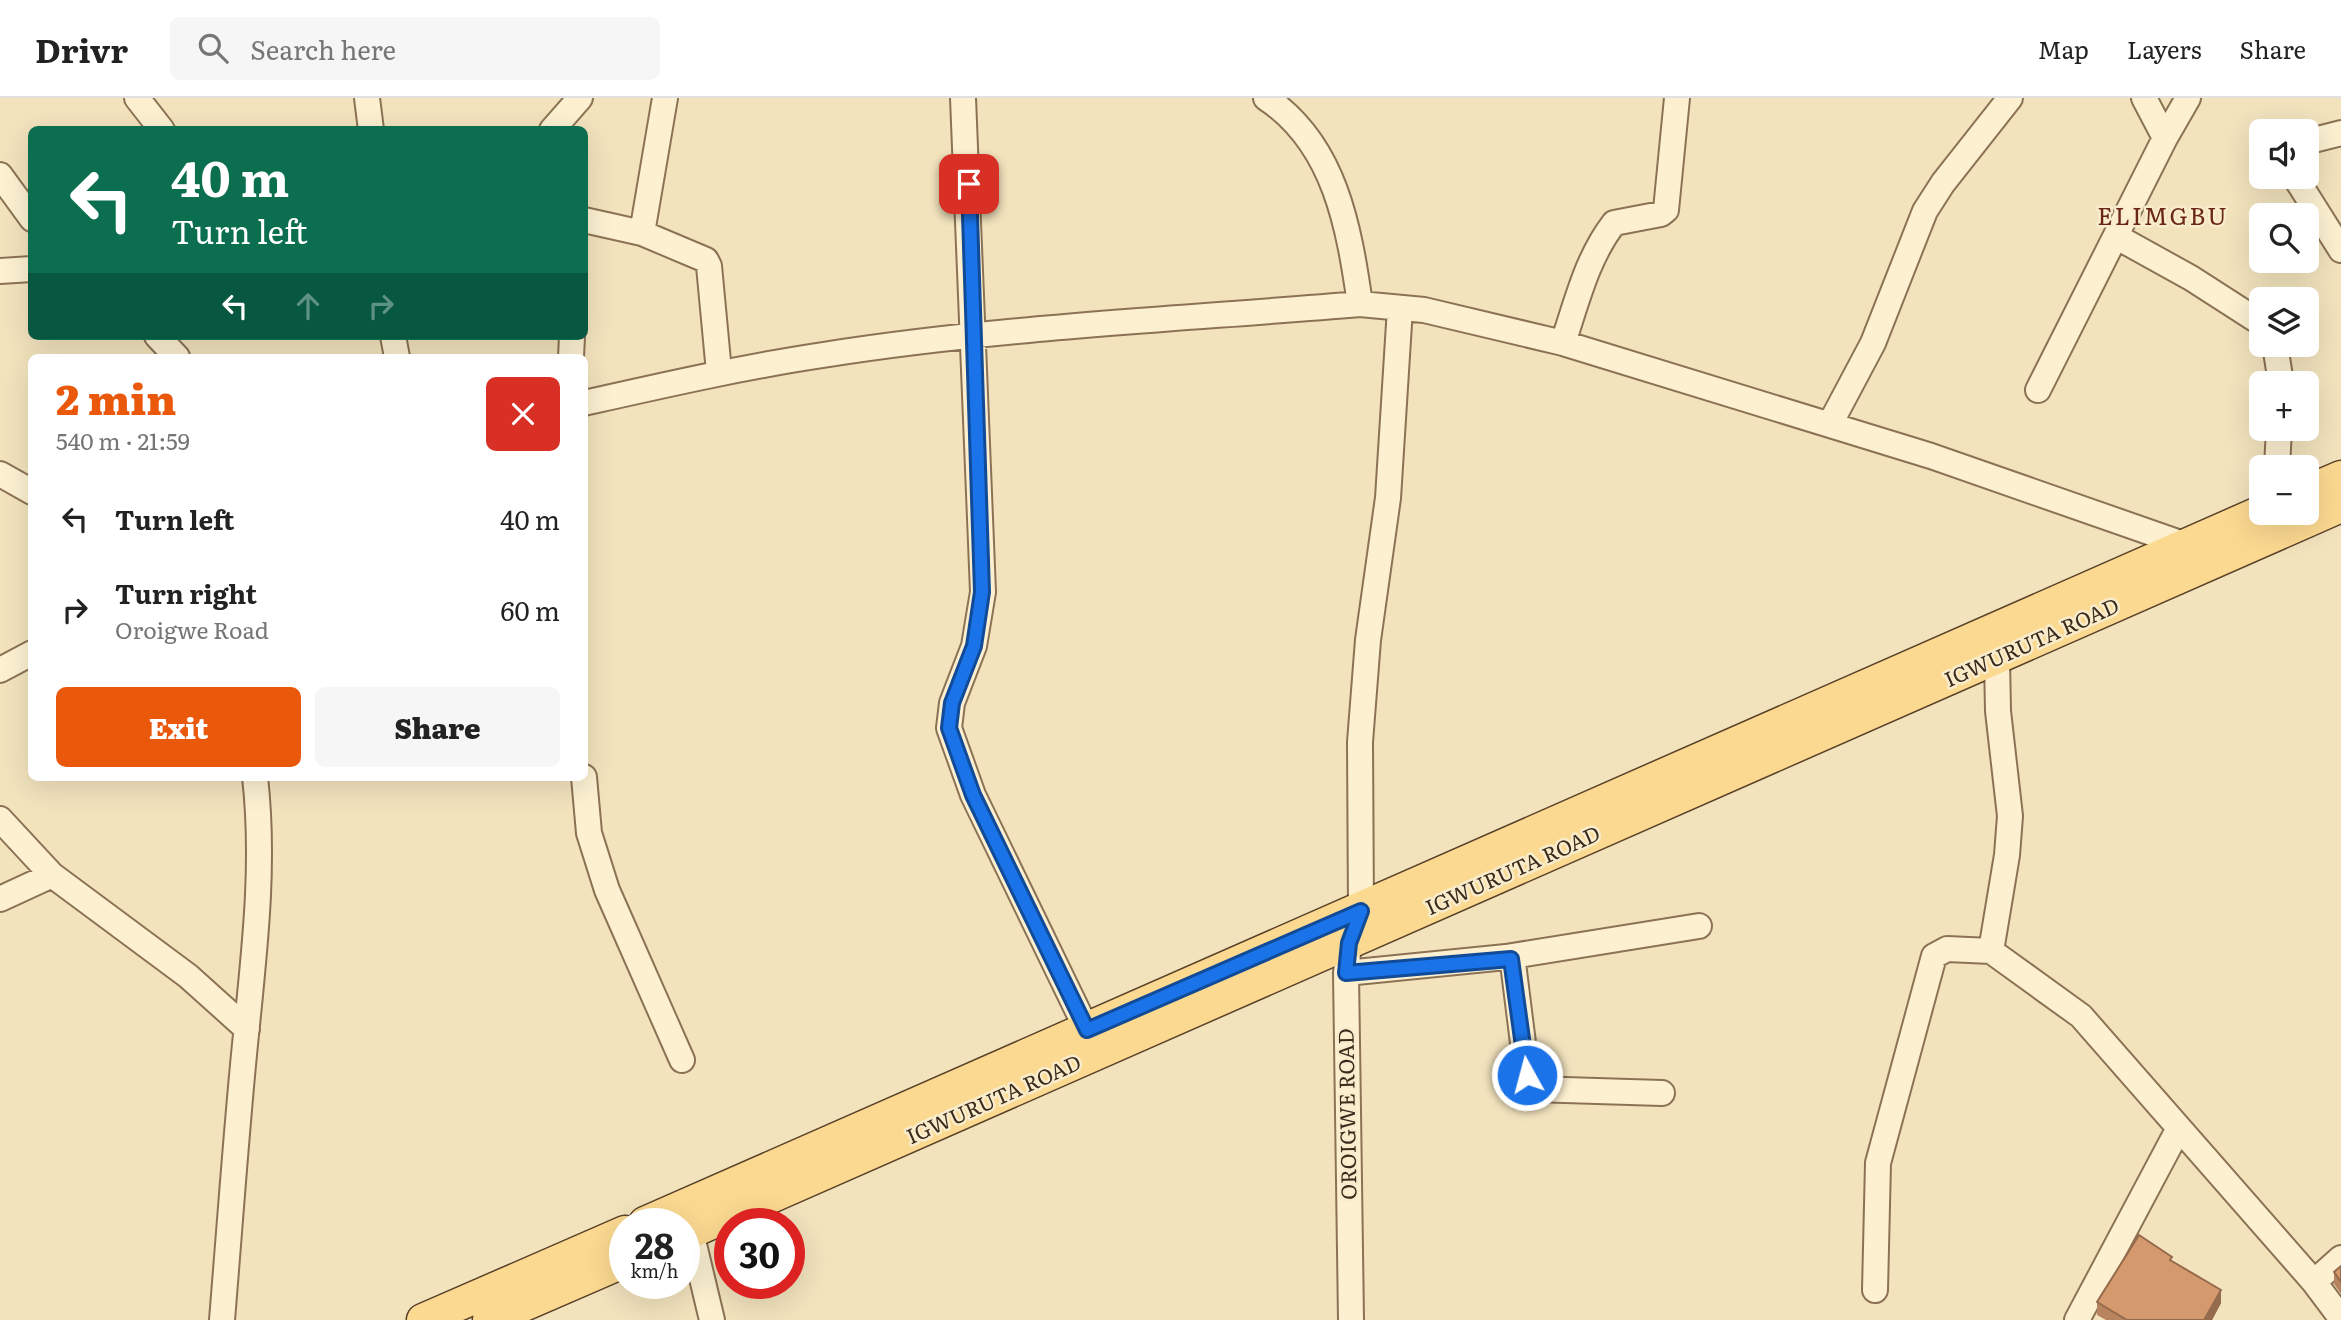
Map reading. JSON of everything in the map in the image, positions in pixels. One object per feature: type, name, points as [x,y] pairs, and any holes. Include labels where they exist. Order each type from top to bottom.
[{"type":"main road","points":[[2319,486],[2341,477]]},
{"type":"main road","name":"IGWURUTA ROAD","points":[[700,1228],[1348,958],[1997,659],[2341,506]]},
{"type":"main road","name":"IGWURUTA ROAD","points":[[679,1208],[1361,911],[1973,636],[2249,517]]},
{"type":"main road","points":[[423,1320],[609,1239]]},
{"type":"main road","points":[[501,1318],[609,1268]]},
{"type":"street","points":[[137,98],[159,126]]},
{"type":"street","points":[[367,98],[370,126]]},
{"type":"street","points":[[556,126],[580,98]]},
{"type":"street","points":[[642,233],[665,98]]},
{"type":"street","points":[[963,98],[969,184],[982,592],[974,646],[952,703],[949,728],[973,795],[1087,1030]]},
{"type":"street","points":[[1266,98],[1286,111],[1303,129],[1324,163],[1343,208],[1360,304]]},
{"type":"street","points":[[1563,343],[1588,267],[1609,229],[1614,223],[1661,215],[1666,210],[1677,98]]},
{"type":"street","points":[[1830,425],[1873,343],[1925,211],[2010,98]]},
{"type":"street","points":[[2144,98],[2165,138]]},
{"type":"street","points":[[2038,390],[2165,138],[2188,98]]},
{"type":"street","points":[[2319,139],[2341,133]]},
{"type":"street","points":[[0,175],[28,214]]},
{"type":"street","points":[[2303,189],[2341,250]]},
{"type":"street","points":[[588,221],[642,233],[706,260],[709,266],[719,372]]},
{"type":"street","points":[[2117,237],[2191,278],[2249,315]]},
{"type":"street","points":[[0,271],[28,269]]},
{"type":"street","points":[[588,401],[719,372],[826,354],[972,337],[1360,304],[1468,318],[1563,343],[2063,500],[2186,545]]},
{"type":"street","points":[[1361,911],[1360,742],[1368,640],[1388,498],[1400,308]]},
{"type":"street","points":[[161,340],[174,354]]},
{"type":"street","points":[[0,474],[28,490]]},
{"type":"street","points":[[0,670],[28,655]]},
{"type":"street","points":[[1991,951],[2007,855],[2010,816],[1998,711],[1997,659]]},
{"type":"street","points":[[222,1320],[258,904],[255,781]]},
{"type":"street","points":[[584,781],[589,833],[607,890],[682,1060]]},
{"type":"street","points":[[0,819],[52,875],[188,976],[247,1029]]},
{"type":"street","points":[[0,898],[52,875]]},
{"type":"street","name":"OROIGWE ROAD","points":[[1351,1320],[1348,958],[1361,911]]},
{"type":"street","points":[[1348,958],[1506,957],[1699,926]]},
{"type":"street","points":[[1875,1290],[1878,1163],[1934,956],[1947,949],[1991,951],[2081,1016],[2314,1283],[2341,1318]]},
{"type":"street","points":[[1506,957],[1513,963],[1527,1075],[1532,1089],[1662,1093]]},
{"type":"street","points":[[2077,1320],[2179,1128]]},
{"type":"street","points":[[2314,1283],[2341,1258]]},
{"type":"street","points":[[700,1276],[712,1320]]},
{"type":"building","points":[[2139,1235],[2172,1257],[2170,1260],[2221,1290],[2204,1320],[2127,1320],[2097,1302]]},
{"type":"building","points":[[2341,1266],[2341,1282],[2334,1272]]},
{"type":"district","name":"ELIMGBU","points":[[2163,217]]},
{"type":"route","points":[[969,184],[982,592],[980,621],[974,646],[952,703],[949,728],[973,795],[1087,1030],[1361,911],[1349,943],[1346,973],[1506,957],[1511,959],[1527,1075]]}]
